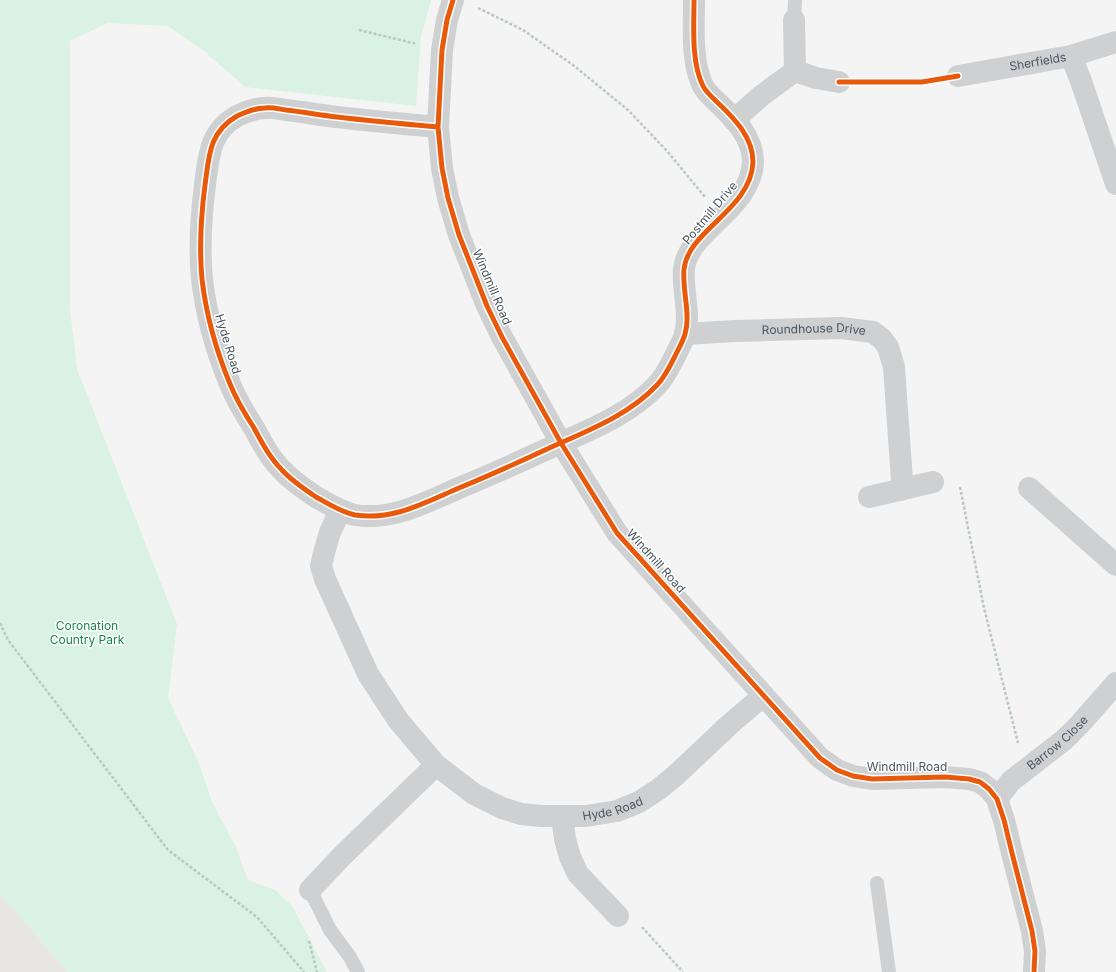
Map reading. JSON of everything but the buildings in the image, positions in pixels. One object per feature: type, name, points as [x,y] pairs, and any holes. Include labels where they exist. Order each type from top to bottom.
[{"type":"street","name":"Windmill Road","points":[[453,0],[447,20],[442,50],[438,127],[442,168],[448,198],[459,235],[487,306],[502,337],[561,443],[617,533],[820,758],[837,770],[853,776],[872,779],[945,777],[969,779],[980,782],[989,789],[997,799],[1004,820],[1032,931],[1035,951],[1034,972]]},
{"type":"street","name":"Postmill Drive","points":[[561,443],[598,427],[618,416],[659,384],[686,334],[687,317],[684,270],[687,257],[694,245],[722,217],[745,189],[751,175],[753,164],[752,151],[748,138],[734,120],[707,93],[701,84],[695,58],[694,0]]},
{"type":"street","points":[[794,10],[795,71]]},
{"type":"street","name":"Sherfields","points":[[958,76],[1071,56],[1116,42]]},
{"type":"street","points":[[1071,56],[1116,184]]},
{"type":"street","points":[[734,120],[761,96],[795,71]]},
{"type":"street","points":[[795,71],[816,78],[839,82]]},
{"type":"street","name":"Hyde Road","points":[[438,127],[267,108],[252,110],[236,117],[222,128],[213,141],[204,193],[200,245],[202,281],[210,325],[230,386],[271,457],[280,468],[295,483],[340,511],[356,515],[376,516],[409,510],[496,473],[561,443]]},
{"type":"street","name":"Roundhouse Drive","points":[[686,334],[841,328],[873,332],[882,339],[888,347],[894,367],[902,480],[901,490]]},
{"type":"street","points":[[869,497],[933,482]]},
{"type":"street","points":[[1029,488],[1116,565]]},
{"type":"street","name":"Hyde Road","points":[[340,511],[330,532],[322,566],[325,579],[368,674],[398,720],[436,765],[474,794],[502,808],[520,814],[562,817],[617,811],[639,802],[676,775],[729,725],[763,696]]},
{"type":"street","name":"Barrow Close","points":[[997,799],[1011,781],[1074,730],[1116,683]]},
{"type":"street","points":[[310,890],[372,826],[436,765]]},
{"type":"street","points":[[562,817],[566,845],[578,874],[618,916]]},
{"type":"lane","points":[[877,883],[889,972]]},
{"type":"lane","points":[[310,890],[330,930],[350,957],[358,972]]},
{"type":"path","points":[[474,7],[522,30],[573,65],[628,110],[667,151],[722,217]]},
{"type":"path","points":[[359,30],[442,50]]},
{"type":"path","points":[[933,482],[958,478],[984,608],[1025,770]]},
{"type":"path","points":[[0,623],[8,640],[168,850],[257,917],[304,972]]},
{"type":"path","points":[[618,916],[642,927],[683,972]]},
{"type":"shaded area","points":[[0,893],[68,972],[0,972]]},
{"type":"green space","name":"Coronation Country Park","points":[[0,0],[431,0],[421,37],[416,106],[245,87],[204,51],[168,26],[107,23],[70,41],[70,309],[77,369],[177,624],[168,698],[198,761],[212,802],[235,845],[248,880],[275,890],[292,906],[327,972],[68,972],[0,893]]},
{"type":"cycle path","points":[[453,0],[447,20],[442,50],[438,127],[442,168],[448,198],[459,235],[487,306],[502,337],[561,443],[617,533],[820,758],[837,770],[853,776],[872,779],[945,777],[969,779],[980,782],[989,789],[997,799],[1004,820],[1032,931],[1035,951],[1034,972]]},
{"type":"cycle path","points":[[438,127],[349,118],[273,108],[261,108],[244,113],[228,122],[221,129],[212,146],[205,185],[201,255],[202,279],[206,305],[220,358],[230,384],[241,406],[263,445],[282,470],[316,497],[350,514],[369,516],[383,515],[396,513],[422,504],[604,423],[632,406],[660,382],[682,342],[687,327],[684,269],[688,255],[696,243],[731,207],[742,193],[750,179],[753,162],[750,144],[746,136],[736,121],[706,90],[699,76],[694,44],[694,0]]},
{"type":"cycle path","points":[[839,82],[922,82],[958,76]]}]
